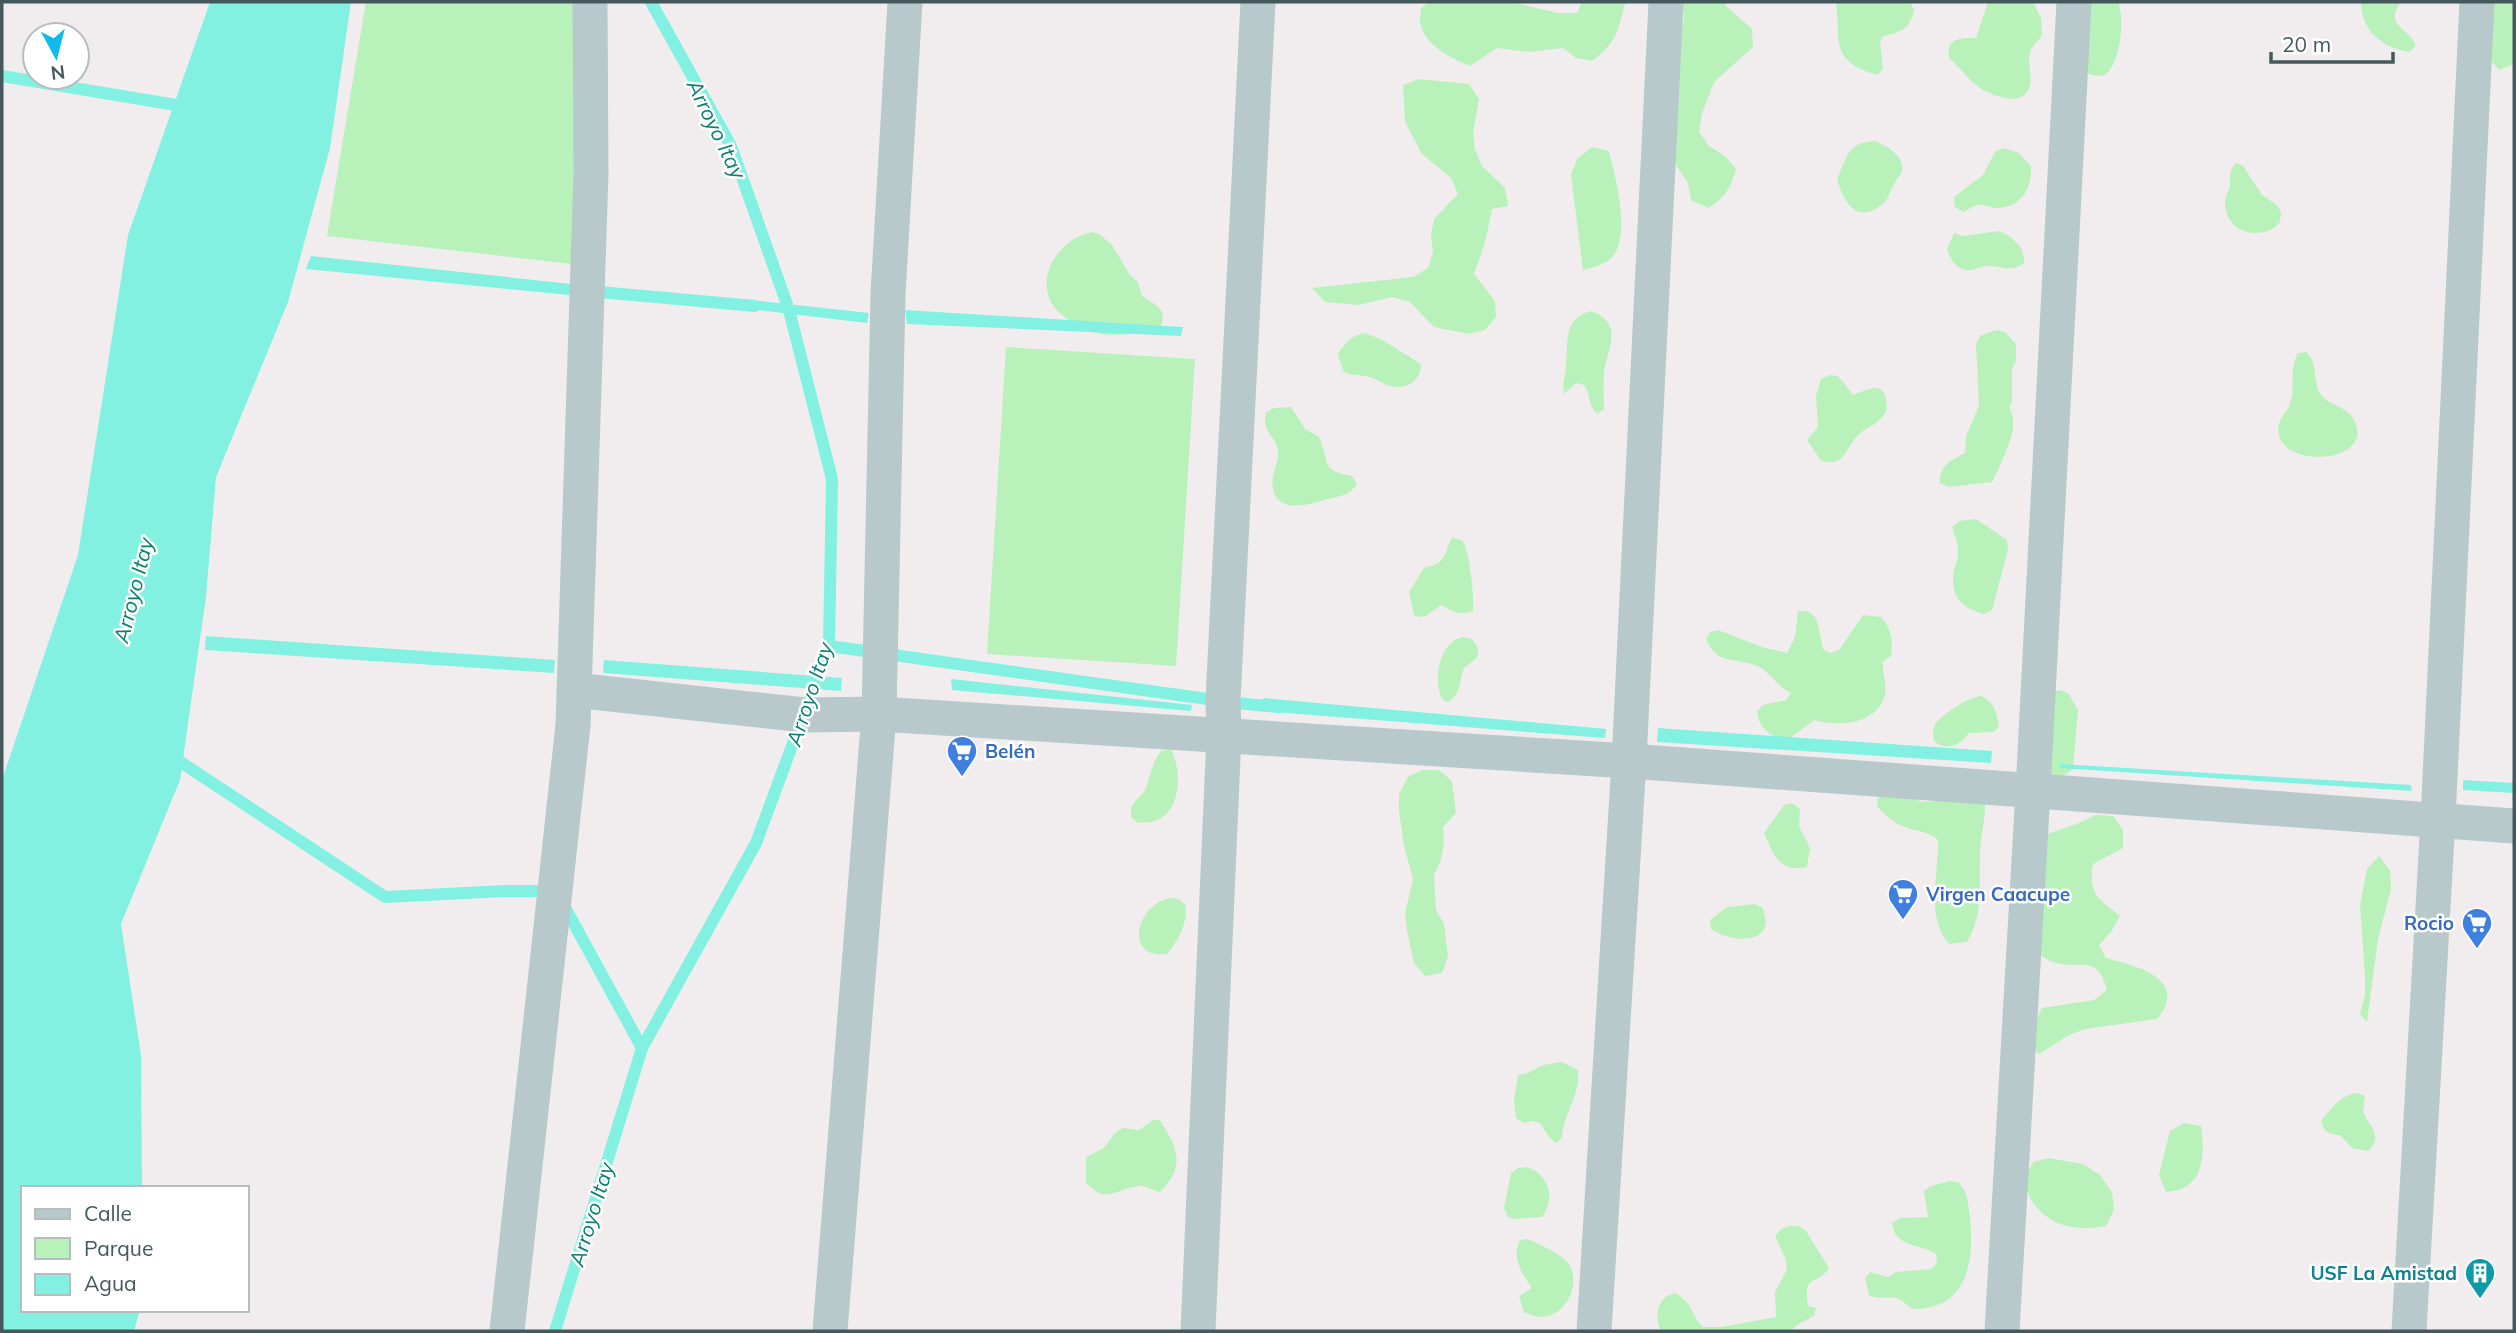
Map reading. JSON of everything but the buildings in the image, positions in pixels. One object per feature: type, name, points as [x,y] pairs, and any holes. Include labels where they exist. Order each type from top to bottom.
[{"type":"street","points":[[508,1331],[573,725],[588,314],[590,2]]},
{"type":"street","points":[[830,1331],[878,714],[888,294],[905,2]]},
{"type":"street","points":[[1198,1331],[1224,735],[1223,700],[1258,2]]},
{"type":"street","points":[[1594,1331],[1629,761],[1666,2]]},
{"type":"street","points":[[2001,1331],[2033,791],[2074,2]]},
{"type":"street","points":[[2409,1331],[2438,819],[2477,2]]},
{"type":"street","points":[[574,690],[805,715],[878,714],[1629,761],[2514,826]]},
{"type":"green space","points":[[366,2],[587,2],[572,264],[327,236]]},
{"type":"green space","points":[[1430,2],[1511,2],[1558,13],[1577,13],[1582,2],[1628,2],[1611,43],[1592,61],[1576,58],[1563,48],[1529,52],[1497,48],[1470,66],[1455,60],[1428,40],[1420,22],[1421,8]]},
{"type":"green space","points":[[1682,2],[1725,2],[1726,6],[1752,29],[1753,47],[1714,82],[1702,114],[1699,132],[1709,146],[1725,156],[1736,169],[1726,192],[1708,208],[1691,200],[1688,183],[1668,153],[1669,61],[1684,20]]},
{"type":"green space","points":[[1836,2],[1910,2],[1914,10],[1907,26],[1883,36],[1880,43],[1883,69],[1877,75],[1851,63],[1844,56],[1840,48]]},
{"type":"green space","points":[[1988,2],[2033,2],[2041,18],[2042,35],[2029,56],[2030,85],[2027,92],[2016,98],[2001,97],[1980,88],[1949,58],[1950,46],[1955,40],[1976,38]]},
{"type":"green space","points":[[2084,2],[2118,2],[2120,9],[2118,52],[2110,70],[2102,76],[2088,74]]},
{"type":"green space","points":[[2361,2],[2401,2],[2396,10],[2396,22],[2413,39],[2416,46],[2409,52],[2382,42],[2369,29]]},
{"type":"green space","points":[[2480,2],[2514,2],[2514,64],[2499,70],[2487,56]]},
{"type":"green space","points":[[1419,79],[1469,84],[1479,99],[1473,133],[1475,149],[1482,166],[1505,188],[1508,206],[1492,209],[1485,243],[1474,274],[1495,301],[1496,317],[1485,330],[1469,334],[1434,327],[1410,302],[1392,297],[1359,305],[1325,302],[1312,288],[1413,277],[1428,268],[1433,252],[1431,235],[1434,219],[1458,194],[1451,178],[1422,154],[1405,122],[1403,85]]},
{"type":"green space","points":[[1876,141],[1897,155],[1902,169],[1886,201],[1869,212],[1862,212],[1846,200],[1837,179],[1854,147]]},
{"type":"green space","points":[[1592,147],[1609,151],[1620,205],[1621,234],[1613,256],[1607,262],[1583,270],[1571,175],[1577,159]]},
{"type":"green space","points":[[2003,148],[2019,153],[2031,166],[2029,182],[2023,196],[2005,207],[1977,205],[1963,212],[1955,207],[1954,197],[1983,175],[1995,152]]},
{"type":"green space","points":[[2236,163],[2243,166],[2262,195],[2277,205],[2281,212],[2280,222],[2272,229],[2255,233],[2243,231],[2229,219],[2225,200],[2231,172]]},
{"type":"green space","points":[[1999,231],[2017,243],[2024,263],[2010,269],[1986,266],[1965,270],[1950,257],[1947,249],[1954,233],[1963,236]]},
{"type":"green space","points":[[1092,232],[1099,234],[1112,245],[1130,275],[1138,282],[1142,296],[1160,309],[1163,317],[1160,328],[1123,334],[1101,334],[1073,323],[1055,308],[1047,291],[1049,268],[1071,241]]},
{"type":"green space","points":[[1592,311],[1608,323],[1612,338],[1604,374],[1604,409],[1597,414],[1584,385],[1576,383],[1564,394],[1563,390],[1569,332],[1576,319]]},
{"type":"green space","points":[[1997,330],[2005,332],[2016,344],[2016,361],[2012,369],[2012,402],[2009,406],[2013,422],[2012,433],[1992,482],[1948,487],[1940,483],[1940,477],[1951,461],[1965,453],[1966,436],[1979,406],[1976,344],[1981,335]]},
{"type":"green space","points":[[1366,333],[1421,364],[1416,379],[1408,385],[1397,387],[1343,371],[1338,354],[1349,340]]},
{"type":"green space","points":[[1006,347],[1195,359],[1176,666],[987,654]]},
{"type":"green space","points":[[2306,352],[2313,362],[2322,396],[2349,413],[2355,422],[2357,437],[2350,447],[2337,454],[2321,457],[2304,455],[2289,449],[2280,439],[2279,424],[2291,401],[2295,359],[2298,353]]},
{"type":"green space","points":[[1830,375],[1838,376],[1853,395],[1880,389],[1884,393],[1887,409],[1880,420],[1857,436],[1842,457],[1830,462],[1821,461],[1807,440],[1818,427],[1816,396],[1821,379]]},
{"type":"green space","points":[[1291,407],[1305,429],[1319,437],[1330,468],[1352,476],[1357,484],[1346,494],[1294,506],[1281,502],[1276,497],[1272,484],[1278,452],[1267,430],[1266,412],[1274,408]]},
{"type":"green space","points":[[1976,519],[2007,540],[2008,550],[1992,610],[1984,614],[1959,600],[1955,594],[1953,579],[1958,551],[1952,527],[1959,521]]},
{"type":"green space","points":[[1452,538],[1461,540],[1465,546],[1471,575],[1473,611],[1460,613],[1441,605],[1426,616],[1414,615],[1409,592],[1424,568],[1441,561]]},
{"type":"green space","points":[[1798,611],[1808,611],[1815,617],[1823,649],[1830,653],[1839,650],[1863,615],[1881,617],[1890,631],[1892,651],[1891,656],[1883,661],[1885,695],[1874,713],[1845,723],[1814,720],[1786,741],[1766,731],[1757,711],[1763,705],[1786,700],[1791,693],[1757,666],[1721,657],[1710,648],[1706,639],[1710,632],[1718,630],[1762,647],[1787,653],[1795,637]]},
{"type":"green space","points":[[1463,637],[1472,639],[1478,649],[1478,656],[1464,668],[1457,692],[1448,702],[1443,700],[1438,683],[1440,663],[1448,646]]},
{"type":"green space","points":[[2059,690],[2068,693],[2078,710],[2073,769],[2058,775],[2051,774],[2049,694]]},
{"type":"green space","points":[[1981,696],[1996,712],[1999,726],[1994,732],[1969,733],[1953,746],[1944,746],[1934,741],[1934,727],[1940,719],[1964,702]]},
{"type":"green space","points":[[1171,749],[1178,779],[1175,800],[1164,816],[1153,822],[1138,823],[1131,817],[1132,807],[1146,788],[1158,755],[1161,751]]},
{"type":"green space","points":[[1422,770],[1439,770],[1452,781],[1456,813],[1443,827],[1441,860],[1434,875],[1436,910],[1444,924],[1448,956],[1442,973],[1425,976],[1414,963],[1407,930],[1405,913],[1413,879],[1404,846],[1399,811],[1399,794],[1408,777]]},
{"type":"green space","points":[[1895,793],[1923,802],[1985,798],[1978,909],[1967,942],[1949,944],[1937,921],[1935,894],[1938,840],[1886,816],[1877,806],[1878,797]]},
{"type":"green space","points":[[1792,803],[1800,809],[1799,826],[1810,848],[1807,867],[1784,865],[1775,855],[1764,833],[1784,805]]},
{"type":"green space","points":[[2095,815],[2113,816],[2123,830],[2123,848],[2093,864],[2092,882],[2096,894],[2120,916],[2099,945],[2106,958],[2157,977],[2167,993],[2166,1004],[2157,1019],[2085,1029],[2069,1035],[2039,1054],[2026,1042],[2042,1008],[2094,1000],[2107,990],[2103,978],[2093,967],[2053,962],[2029,947],[2033,839]]},
{"type":"green space","points":[[2379,856],[2390,870],[2391,889],[2378,939],[2367,1022],[2360,1014],[2365,995],[2365,976],[2360,905],[2367,869]]},
{"type":"green space","points":[[1170,898],[1185,904],[1184,924],[1167,954],[1153,953],[1144,948],[1139,940],[1139,930],[1149,910]]},
{"type":"green space","points":[[1754,904],[1762,907],[1766,919],[1764,929],[1759,935],[1741,939],[1711,929],[1710,920],[1727,907]]},
{"type":"green space","points":[[1562,1062],[1578,1070],[1578,1079],[1562,1138],[1556,1143],[1540,1123],[1524,1123],[1516,1118],[1514,1100],[1518,1075],[1543,1065]]},
{"type":"green space","points":[[2357,1093],[2365,1096],[2363,1112],[2375,1136],[2373,1146],[2368,1151],[2352,1148],[2340,1135],[2328,1132],[2321,1121],[2341,1099]]},
{"type":"green space","points":[[1153,1120],[1160,1120],[1171,1139],[1177,1164],[1169,1182],[1160,1192],[1139,1186],[1106,1194],[1094,1190],[1086,1183],[1086,1157],[1104,1148],[1115,1133],[1123,1128],[1139,1130]]},
{"type":"green space","points":[[2184,1123],[2201,1126],[2203,1152],[2200,1169],[2190,1183],[2179,1190],[2166,1192],[2159,1175],[2170,1131]]},
{"type":"green space","points":[[2048,1158],[2083,1164],[2100,1175],[2112,1192],[2114,1210],[2106,1226],[2067,1226],[2049,1218],[2034,1204],[2027,1189],[2027,1174],[2033,1162]]},
{"type":"green space","points":[[1528,1167],[1541,1176],[1548,1188],[1549,1202],[1546,1210],[1542,1217],[1508,1217],[1504,1208],[1511,1173],[1518,1168]]},
{"type":"green space","points":[[1950,1181],[1958,1182],[1964,1189],[1970,1217],[1969,1263],[1959,1289],[1936,1306],[1919,1309],[1912,1308],[1896,1298],[1869,1295],[1865,1278],[1870,1272],[1888,1277],[1896,1272],[1931,1269],[1937,1263],[1936,1254],[1898,1237],[1892,1223],[1900,1218],[1928,1217],[1924,1191],[1931,1186]]},
{"type":"green space","points":[[1799,1226],[1806,1231],[1829,1268],[1811,1282],[1807,1289],[1808,1306],[1816,1308],[1814,1316],[1790,1331],[1661,1331],[1657,1313],[1661,1302],[1675,1293],[1686,1301],[1703,1327],[1721,1327],[1776,1317],[1775,1292],[1787,1269],[1786,1260],[1775,1236],[1781,1229]]},
{"type":"green space","points":[[1528,1239],[1558,1254],[1572,1270],[1571,1292],[1566,1302],[1549,1316],[1524,1312],[1519,1296],[1532,1288],[1517,1259],[1520,1240]]},
{"type":"water","points":[[210,2],[351,2],[330,148],[288,302],[216,477],[206,597],[180,780],[121,924],[141,1055],[142,1186],[21,1186],[21,1312],[139,1312],[134,1331],[2,1331],[2,780],[78,555],[128,235]]},
{"type":"water","points":[[311,256],[581,285],[579,296],[306,269]]},
{"type":"water","points":[[742,299],[869,313],[867,323],[740,308]]},
{"type":"water","points":[[905,310],[1183,327],[1181,336],[907,324]]},
{"type":"water","points":[[206,636],[555,660],[554,673],[205,650]]},
{"type":"water","points":[[604,660],[842,678],[841,691],[603,673]]},
{"type":"water","points":[[951,679],[1192,705],[1191,711],[952,690]]},
{"type":"water","points":[[1263,698],[1606,729],[1605,738],[1261,711]]},
{"type":"water","points":[[1658,728],[1992,751],[1991,763],[1657,742]]},
{"type":"water","points":[[2060,764],[2411,785],[2412,791],[2060,768]]},
{"type":"water","points":[[2463,780],[2514,783],[2514,793],[2463,790]]},
{"type":"waterway","name":"Arroyo Itay","points":[[555,1331],[642,1048],[756,843],[829,646],[832,479],[789,310],[731,146],[651,2]]},
{"type":"waterway","points":[[2,76],[188,107]]},
{"type":"waterway","points":[[588,291],[755,306]]},
{"type":"waterway","points":[[829,646],[1278,707]]},
{"type":"waterway","points":[[170,755],[385,897],[556,891],[642,1048]]},
{"type":"place","name":"Belén","points":[[962,778]]},
{"type":"place","name":"Virgen Caacupe","points":[[1903,921]]},
{"type":"place","name":"Rocio","points":[[2477,950]]},
{"type":"place","name":"USF La Amistad","points":[[2480,1300]]}]
